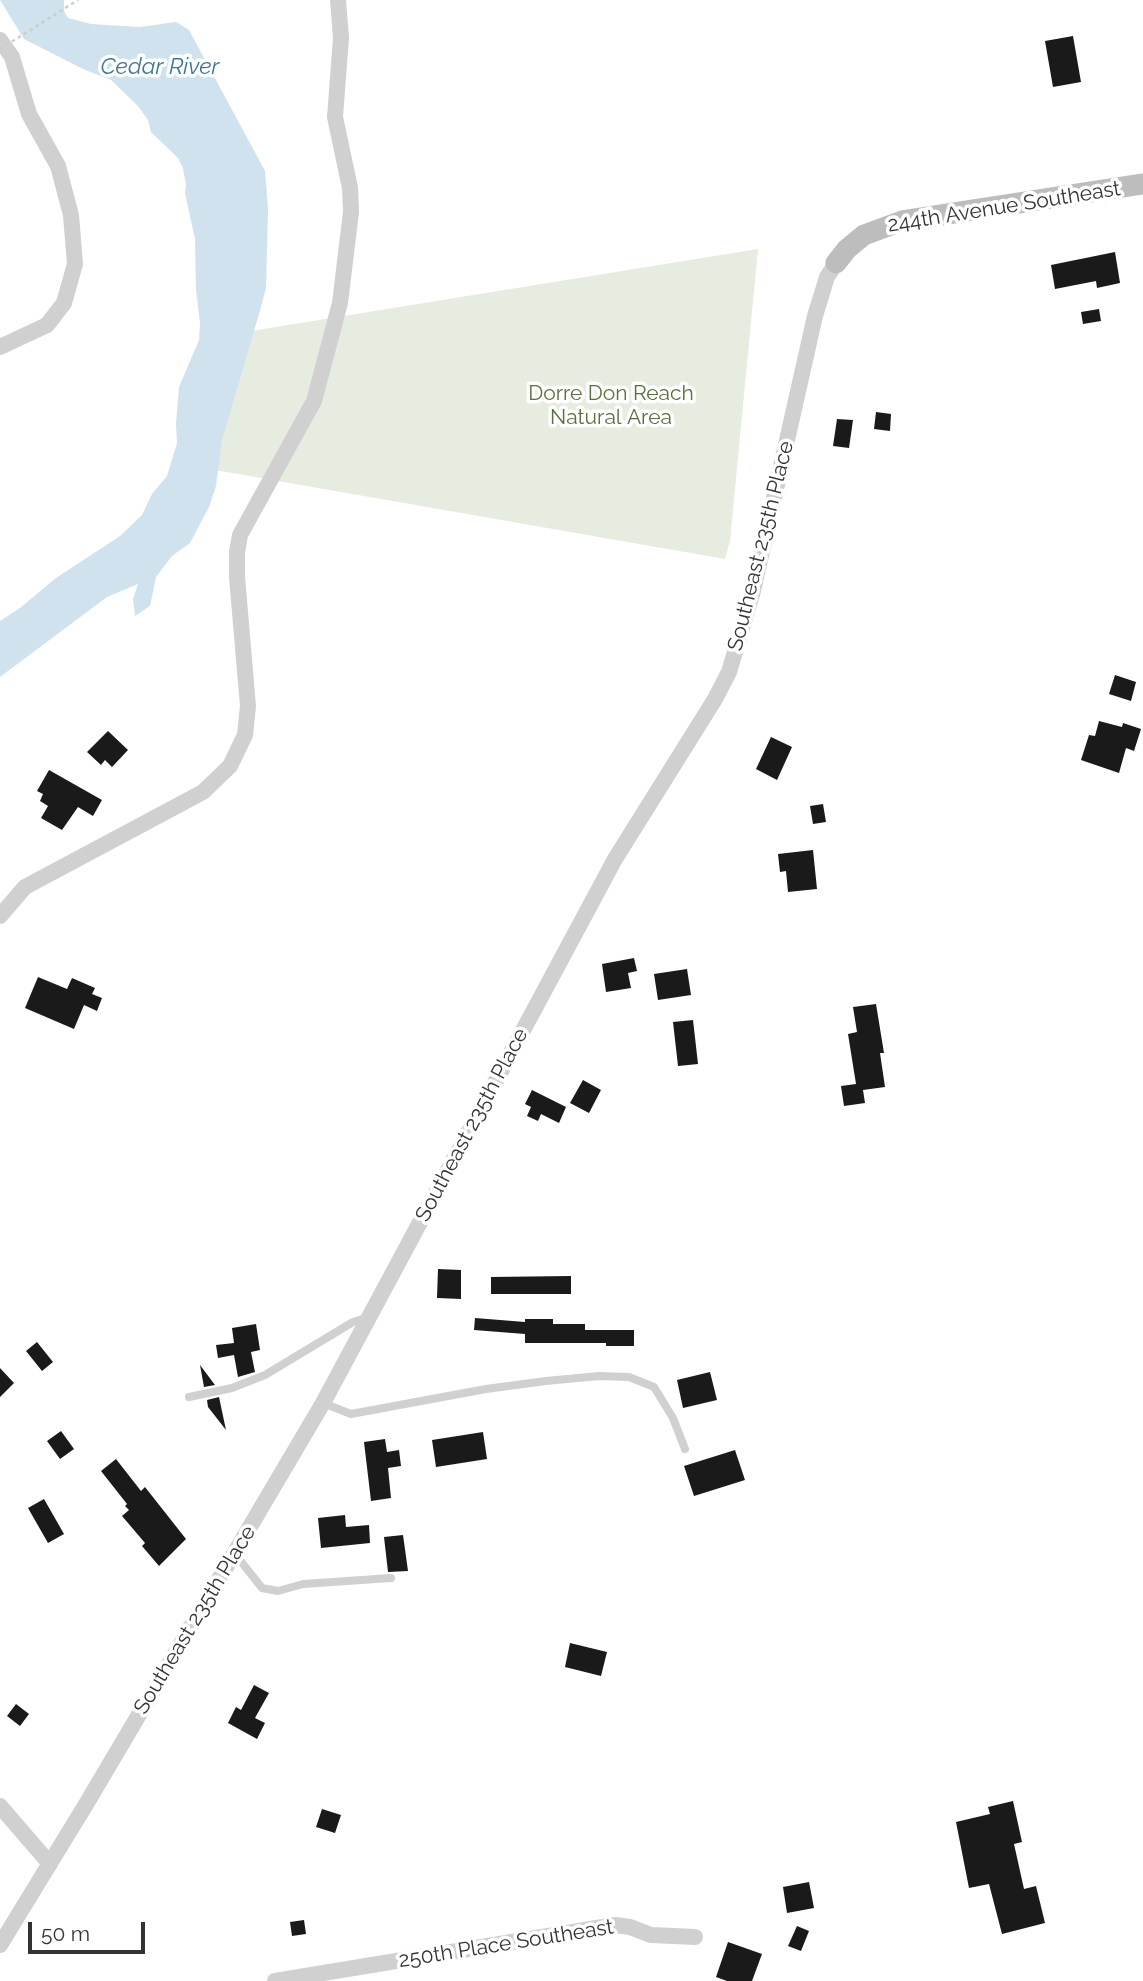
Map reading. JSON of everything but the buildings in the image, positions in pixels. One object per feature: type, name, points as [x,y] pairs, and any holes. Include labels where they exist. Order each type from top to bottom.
[{"type":"street","points":[[0,916],[25,887],[203,792],[230,766],[245,735],[248,706],[243,673],[237,577],[240,535],[314,401],[340,303],[351,212],[350,188],[335,117],[341,38],[338,0]]},
{"type":"street","points":[[0,40],[12,57],[29,114],[58,166],[71,215],[75,264],[64,303],[47,325],[0,346]]},
{"type":"street","name":"244th Avenue Southeast","points":[[836,262],[847,248],[864,234],[902,221],[1143,184]]},
{"type":"street","name":"Southeast 235th Place","points":[[0,1945],[323,1404],[615,859],[715,699],[729,672],[753,592],[815,316],[827,277],[836,262]]},
{"type":"street","points":[[0,1807],[50,1864]]},
{"type":"street","name":"250th Place Southeast","points":[[275,1981],[615,1925],[651,1935],[695,1937]]},
{"type":"lane","points":[[188,1397],[232,1388],[265,1375],[353,1322],[369,1318]]},
{"type":"lane","points":[[323,1404],[351,1414],[534,1382],[599,1376],[628,1377],[654,1387],[673,1418],[685,1449]]},
{"type":"lane","points":[[235,1554],[262,1588],[278,1591],[303,1584],[391,1578]]},
{"type":"path","points":[[0,49],[78,0]]},
{"type":"green space","name":"Dorre Don Reach Natural Area","points":[[758,249],[730,541],[725,559],[215,470],[218,441],[251,331]]},
{"type":"water","name":"Cedar River","points":[[0,0],[64,0],[64,11],[68,18],[91,24],[140,27],[176,22],[189,30],[265,171],[268,209],[266,288],[222,440],[216,486],[209,507],[190,543],[172,556],[156,577],[150,606],[135,616],[133,599],[138,584],[107,597],[0,677],[0,621],[56,578],[120,536],[142,515],[152,494],[167,476],[177,443],[179,387],[199,340],[200,323],[195,239],[185,193],[183,168],[178,158],[151,132],[148,120],[138,106],[111,80],[24,39]]}]
